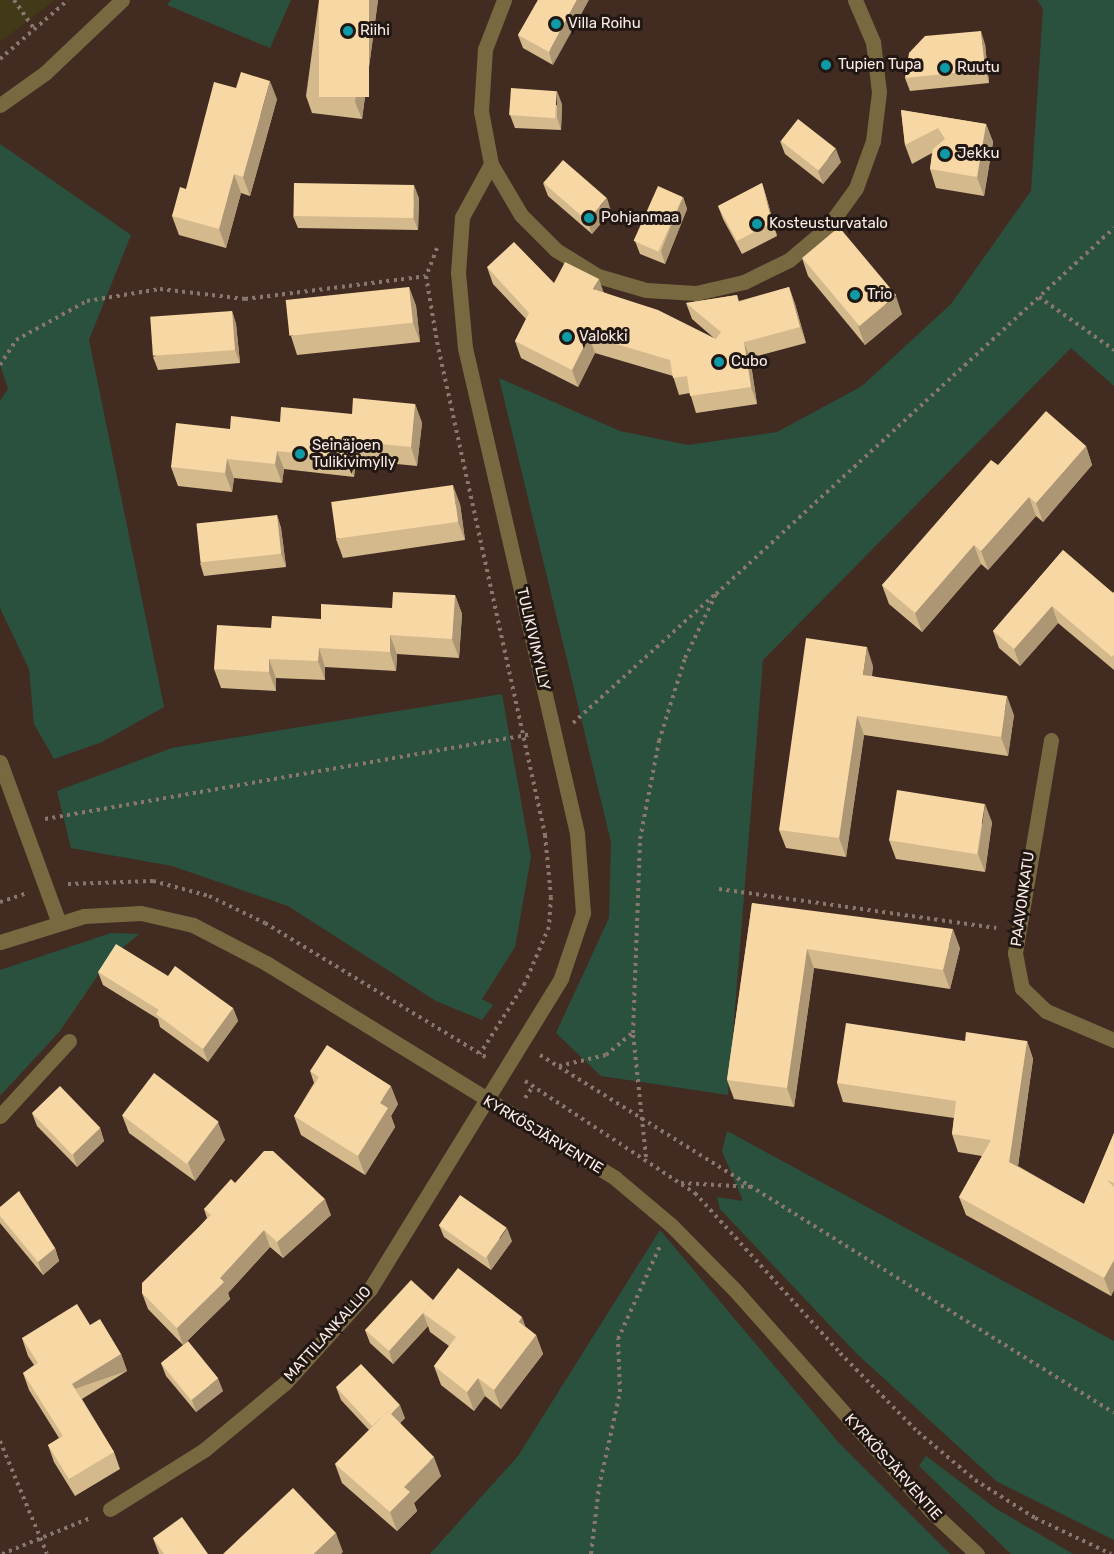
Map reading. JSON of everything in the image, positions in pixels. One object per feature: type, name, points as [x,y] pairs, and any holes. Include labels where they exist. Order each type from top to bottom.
[{"type":"street","points":[[0,105],[45,73],[122,0]]},
{"type":"street","points":[[504,0],[485,49],[481,111],[491,164],[520,215],[556,250],[598,276],[646,290],[686,292],[744,282],[797,254],[827,228],[856,188],[873,141],[879,92],[873,42],[855,0]]},
{"type":"street","name":"TULIKIVIMYLLY","points":[[486,1101],[561,978],[583,913],[577,833],[465,348],[458,273],[462,217],[491,164]]},
{"type":"street","name":"PAAVONKATU","points":[[1051,740],[1015,953],[1022,988],[1046,1011],[1114,1040]]},
{"type":"street","points":[[0,762],[24,822],[59,923]]},
{"type":"street","name":"KYRKÖSJÄRVENTIE","points":[[0,942],[59,923],[141,913],[192,925],[266,963],[486,1101],[615,1178],[671,1224],[931,1511],[977,1554]]},
{"type":"street","points":[[0,1116],[69,1041]]},
{"type":"street","name":"MATTILANKALLIO","points":[[110,1509],[204,1450],[285,1383],[370,1289],[486,1101]]},
{"type":"path","points":[[14,0],[35,30]]},
{"type":"path","points":[[0,59],[68,0]]},
{"type":"path","points":[[24,822],[522,736],[554,728],[582,716],[1114,228]]},
{"type":"path","points":[[0,365],[16,340],[87,301],[160,289],[245,299],[426,276],[522,736],[545,835],[549,927],[525,983],[480,1054]]},
{"type":"path","points":[[1039,297],[1114,350]]},
{"type":"path","points":[[646,1156],[645,1121],[633,1033],[640,839],[658,741],[685,658],[716,594]]},
{"type":"path","points":[[719,889],[1018,931]]},
{"type":"path","points":[[558,1066],[606,1055],[633,1033]]},
{"type":"path","points":[[522,1044],[755,1187],[1114,1413]]},
{"type":"path","points":[[505,1069],[646,1156],[681,1183],[918,1432],[1025,1512],[1111,1554]]},
{"type":"path","points":[[681,1183],[755,1187]]},
{"type":"path","points":[[591,1554],[599,1487],[620,1392],[618,1339],[671,1224]]},
{"type":"path","points":[[0,1441],[47,1554]]},
{"type":"path","points":[[2,1554],[41,1540],[110,1509]]},
{"type":"green space","points":[[171,0],[291,0],[270,48],[167,5]]},
{"type":"green space","points":[[1037,0],[1114,0],[1114,386],[1071,348],[763,660],[728,1095],[601,1076],[556,1033],[609,918],[611,842],[499,378],[620,431],[688,445],[777,432],[862,386],[951,304],[1031,191],[1043,9]]},
{"type":"green space","points":[[0,144],[131,235],[89,340],[164,707],[102,742],[54,759],[34,724],[29,669],[0,608],[0,401],[8,389],[0,365]]},
{"type":"green space","points":[[502,694],[531,857],[515,947],[482,999],[493,1005],[482,1020],[436,1001],[288,906],[172,866],[71,848],[57,791],[172,748]]},
{"type":"green space","points":[[111,933],[139,934],[109,959],[60,1031],[0,1096],[0,970]]},
{"type":"green space","points":[[727,1131],[1114,1341],[1114,1540],[996,1481],[856,1353],[720,1209],[717,1197],[743,1201],[722,1151]]},
{"type":"green space","points":[[660,1230],[839,1443],[950,1554],[430,1554],[518,1456]]},
{"type":"green space","points":[[926,1456],[995,1508],[1073,1554],[1011,1554],[919,1466]]},
{"type":"sand","points":[[0,0],[55,0],[0,42]]},
{"type":"building","name":"Riihi","points":[[319,0],[369,0],[369,97],[319,97]]},
{"type":"building","points":[[538,0],[577,0],[549,52],[518,35]]},
{"type":"building","name":"Ruutu","points":[[981,31],[985,70],[905,78],[909,53],[925,36]]},
{"type":"building","points":[[241,72],[270,81],[243,177],[234,174],[219,229],[172,216],[180,187],[186,189],[214,82],[236,88]]},
{"type":"building","points":[[511,88],[557,91],[555,118],[509,115]]},
{"type":"building","points":[[901,110],[986,124],[977,177],[930,169],[933,149],[945,139],[938,128],[905,145]]},
{"type":"building","points":[[798,119],[836,149],[819,171],[781,141]]},
{"type":"building","points":[[563,160],[607,198],[587,221],[543,183]]},
{"type":"building","points":[[294,183],[414,185],[413,218],[293,216]]},
{"type":"building","points":[[762,183],[772,223],[737,241],[718,206]]},
{"type":"building","points":[[658,186],[683,197],[658,252],[634,241]]},
{"type":"building","name":"Trio","points":[[839,227],[896,295],[859,326],[802,258]]},
{"type":"building","points":[[514,242],[554,283],[565,262],[599,279],[593,289],[658,310],[716,339],[721,332],[686,303],[737,295],[738,302],[789,287],[800,327],[744,342],[751,387],[690,396],[687,376],[673,378],[670,360],[589,336],[572,370],[515,341],[529,313],[487,267]]},
{"type":"building","points":[[409,287],[413,323],[289,336],[286,300]]},
{"type":"building","points":[[232,311],[235,350],[153,356],[150,317]]},
{"type":"building","points":[[353,398],[415,404],[411,447],[349,441],[347,458],[277,451],[275,464],[227,459],[225,473],[171,467],[176,423],[230,429],[231,416],[280,422],[281,407],[352,414]]},
{"type":"building","points":[[1046,411],[1086,446],[1036,503],[1029,497],[981,551],[974,545],[915,613],[882,585],[991,460],[998,465]]},
{"type":"building","points":[[453,485],[458,522],[336,539],[331,502]]},
{"type":"building","points":[[277,515],[281,554],[201,562],[196,523]]},
{"type":"building","points":[[1063,550],[1114,592],[1114,655],[1112,657],[1052,606],[1014,649],[993,631]]},
{"type":"building","points":[[393,592],[455,595],[452,639],[390,635],[390,652],[319,648],[318,661],[269,659],[269,672],[214,669],[217,625],[271,628],[272,616],[321,619],[321,604],[392,608]]},
{"type":"building","points":[[806,638],[867,647],[863,675],[1007,696],[1001,737],[857,716],[839,838],[779,830]]},
{"type":"building","points":[[897,790],[985,804],[977,854],[889,840]]},
{"type":"building","points":[[752,903],[953,929],[943,970],[807,949],[787,1088],[727,1080]]},
{"type":"building","points":[[116,944],[168,976],[175,966],[233,1008],[203,1049],[156,1014],[159,1010],[98,972]]},
{"type":"building","points":[[846,1023],[965,1041],[966,1032],[1027,1041],[1009,1162],[1084,1204],[1114,1133],[1114,1183],[1107,1180],[1114,1187],[1114,1260],[1104,1278],[959,1197],[991,1140],[952,1134],[956,1101],[837,1083]]},
{"type":"building","points":[[327,1045],[391,1086],[380,1103],[388,1108],[358,1156],[294,1116],[319,1077],[310,1071]]},
{"type":"building","points":[[154,1073],[219,1122],[187,1164],[122,1115]]},
{"type":"building","points":[[60,1086],[100,1128],[72,1155],[32,1113]]},
{"type":"building","points":[[264,1151],[273,1151],[325,1199],[277,1242],[264,1230],[220,1278],[224,1282],[177,1328],[142,1293],[142,1283],[211,1215],[204,1209],[231,1179],[235,1183]]},
{"type":"building","points":[[19,1191],[55,1248],[38,1262],[0,1216],[0,1207]]},
{"type":"building","points":[[460,1195],[507,1228],[485,1258],[439,1225]]},
{"type":"building","points":[[458,1268],[522,1317],[519,1322],[536,1335],[494,1390],[478,1378],[467,1392],[434,1366],[456,1337],[423,1313]]},
{"type":"building","points":[[411,1280],[433,1300],[389,1351],[365,1330]]},
{"type":"building","points":[[77,1304],[90,1325],[100,1319],[121,1354],[72,1384],[114,1452],[69,1479],[48,1445],[63,1436],[23,1373],[38,1363],[22,1338]]},
{"type":"building","points":[[188,1341],[218,1378],[191,1400],[161,1363]]},
{"type":"building","points":[[361,1364],[400,1405],[391,1414],[388,1411],[372,1426],[336,1387]]},
{"type":"building","points":[[388,1411],[434,1457],[404,1487],[410,1492],[390,1512],[335,1464]]},
{"type":"building","points":[[293,1488],[336,1533],[314,1554],[223,1554]]},
{"type":"building","points":[[182,1517],[208,1554],[164,1554],[153,1538]]},
{"type":"place","name":"Villa Roihu","points":[[556,24]]},
{"type":"place","name":"Riihi","points":[[348,31]]},
{"type":"place","name":"Tupien Tupa","points":[[826,65]]},
{"type":"place","name":"Ruutu","points":[[945,68]]},
{"type":"place","name":"Jekku","points":[[945,154]]},
{"type":"place","name":"Pohjanmaa","points":[[589,218]]},
{"type":"place","name":"Kosteusturvatalo","points":[[757,224]]},
{"type":"place","name":"Trio","points":[[855,295]]},
{"type":"place","name":"Valokki","points":[[567,337]]},
{"type":"place","name":"Cubo","points":[[719,362]]},
{"type":"place","name":"Seinäjoen Tulikivimylly","points":[[300,454]]}]
